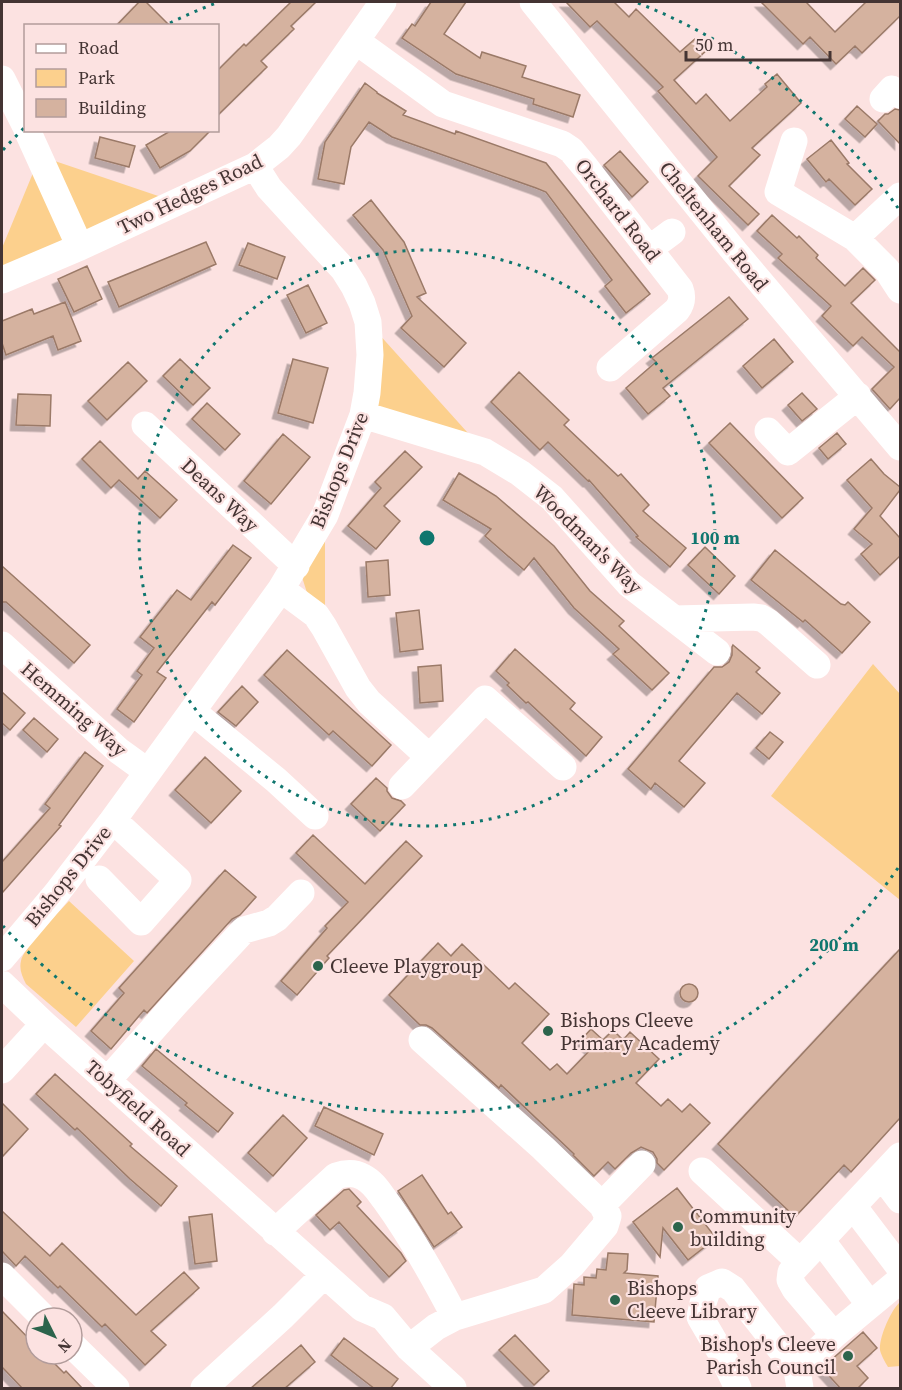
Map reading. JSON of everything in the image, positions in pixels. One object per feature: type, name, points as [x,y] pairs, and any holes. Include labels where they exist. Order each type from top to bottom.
[{"type":"street","name":"Two Hedges Road","points":[[2,280],[80,247],[255,166],[289,136],[383,2]]},
{"type":"street","name":"Cheltenham Road","points":[[532,2],[734,251],[900,447]]},
{"type":"street","name":"Orchard Road","points":[[356,41],[443,104],[552,140],[571,150],[650,249],[680,289],[682,300],[677,310],[610,368]]},
{"type":"street","points":[[2,79],[24,125]]},
{"type":"street","points":[[27,132],[80,247]]},
{"type":"street","points":[[794,141],[777,192],[855,238],[886,270],[900,290]]},
{"type":"street","name":"Bishops Drive","points":[[2,958],[56,894],[113,820],[281,589],[325,516],[363,415],[370,355],[368,322],[362,303],[344,270],[269,188],[255,166]]},
{"type":"street","points":[[855,238],[900,196]]},
{"type":"street","points":[[650,249],[672,232]]},
{"type":"street","points":[[768,431],[788,453],[858,396]]},
{"type":"street","name":"Woodman's Way","points":[[363,415],[485,452],[520,473],[552,498],[629,584],[717,652]]},
{"type":"street","name":"Deans Way","points":[[145,425],[296,566]]},
{"type":"street","points":[[281,589],[316,615],[358,688],[369,702],[429,757]]},
{"type":"street","points":[[675,619],[761,618],[818,665]]},
{"type":"street","name":"Hemming Way","points":[[2,645],[119,751],[148,772]]},
{"type":"street","points":[[402,786],[484,699],[563,767]]},
{"type":"street","points":[[192,711],[276,780],[315,816]]},
{"type":"street","points":[[99,879],[141,922],[178,880],[113,820]]},
{"type":"street","points":[[107,1081],[244,930],[269,923],[277,918],[301,893]]},
{"type":"street","name":"Tobyfield Road","points":[[2,984],[324,1275],[362,1308],[382,1317],[409,1348],[453,1389]]},
{"type":"street","points":[[2,1070],[44,1024]]},
{"type":"street","points":[[409,1348],[436,1327],[455,1317],[544,1290],[572,1265],[605,1226],[608,1216],[602,1205],[543,1148],[422,1040]]},
{"type":"street","points":[[834,1335],[795,1289],[790,1280],[791,1272],[900,1156]]},
{"type":"street","points":[[602,1205],[642,1164]]},
{"type":"street","points":[[702,1171],[800,1262]]},
{"type":"street","points":[[275,1232],[336,1176],[353,1173],[363,1176],[373,1183],[398,1217],[455,1317]]},
{"type":"street","points":[[882,1176],[900,1200]]},
{"type":"street","points":[[853,1206],[900,1268]]},
{"type":"street","points":[[821,1240],[870,1305]]},
{"type":"street","points":[[204,1389],[324,1275]]},
{"type":"street","points":[[2,1276],[32,1306]]},
{"type":"street","points":[[738,1389],[700,1317],[708,1288],[722,1282],[733,1288],[799,1379],[834,1335],[900,1280]]},
{"type":"street","points":[[84,1357],[116,1389]]},
{"type":"green space","points":[[40,156],[176,202],[2,280],[2,248]]},
{"type":"green space","points":[[368,322],[485,452],[363,415]]},
{"type":"green space","points":[[325,541],[325,611],[308,596],[302,577]]},
{"type":"green space","points":[[873,664],[900,694],[900,900],[771,796]]},
{"type":"green space","points":[[69,901],[134,961],[76,1027],[26,984],[20,967],[23,955],[28,948]]},
{"type":"green space","points":[[900,1302],[900,1366],[888,1367],[881,1352],[881,1338],[886,1324]]},
{"type":"building","points":[[139,2],[146,2],[168,24],[118,24]]},
{"type":"building","points":[[291,2],[316,2],[291,26],[294,29],[261,61],[267,67],[219,114],[219,69],[244,44],[246,46]]},
{"type":"building","points":[[431,2],[466,2],[444,34],[480,58],[482,52],[526,66],[522,77],[580,95],[573,117],[533,104],[534,99],[456,74],[402,38],[412,24],[415,26]]},
{"type":"building","points":[[566,2],[614,2],[629,17],[636,9],[680,52],[696,38],[707,50],[674,80],[696,104],[706,94],[730,121],[767,87],[765,84],[777,74],[801,103],[752,148],[760,155],[729,186],[759,214],[748,225],[698,176],[717,157],[658,91],[663,87],[597,21],[590,27]]},
{"type":"building","points":[[761,2],[806,2],[835,32],[866,2],[900,2],[900,16],[862,53],[855,46],[836,64],[810,37],[803,44]]},
{"type":"building","points":[[365,83],[406,111],[403,115],[546,163],[650,294],[626,313],[605,286],[612,280],[546,192],[392,137],[369,122],[351,147],[344,184],[318,179],[325,142]]},
{"type":"building","points":[[857,106],[877,124],[865,137],[845,119]]},
{"type":"building","points":[[895,109],[900,110],[900,144],[878,121]]},
{"type":"building","points":[[169,132],[209,132],[190,151],[160,168],[146,145]]},
{"type":"building","points":[[100,137],[135,146],[129,167],[95,158]]},
{"type":"building","points":[[831,140],[849,163],[847,164],[872,189],[855,205],[829,179],[826,182],[807,159]]},
{"type":"building","points":[[620,151],[648,182],[632,197],[604,165]]},
{"type":"building","points":[[371,200],[404,242],[426,293],[417,297],[466,343],[444,367],[401,328],[412,316],[383,250],[353,215]]},
{"type":"building","points":[[772,215],[797,238],[799,236],[818,255],[816,258],[845,286],[863,268],[875,280],[851,303],[900,352],[900,398],[890,409],[872,389],[894,367],[862,337],[853,346],[822,316],[831,306],[778,258],[782,254],[757,231]]},
{"type":"building","points":[[206,242],[216,264],[119,307],[108,282]]},
{"type":"building","points":[[248,243],[285,257],[277,279],[239,265]]},
{"type":"building","points":[[87,266],[102,299],[74,312],[58,279]]},
{"type":"building","points":[[308,285],[327,323],[306,333],[287,295]]},
{"type":"building","points":[[729,297],[748,319],[663,388],[670,396],[648,414],[626,388],[656,362],[652,358]]},
{"type":"building","points":[[65,302],[81,341],[58,350],[53,336],[6,355],[2,343],[2,321],[32,309],[34,314]]},
{"type":"building","points":[[774,339],[793,362],[762,388],[743,366]]},
{"type":"building","points":[[180,359],[210,388],[193,405],[163,376]]},
{"type":"building","points":[[293,359],[328,368],[313,423],[278,413]]},
{"type":"building","points":[[128,362],[147,381],[107,420],[88,401]]},
{"type":"building","points":[[519,372],[569,420],[564,425],[618,476],[621,474],[649,505],[643,511],[686,548],[670,567],[636,537],[638,536],[589,480],[548,442],[540,450],[491,402]]},
{"type":"building","points":[[802,393],[817,409],[802,421],[788,405]]},
{"type":"building","points":[[18,394],[51,395],[50,426],[16,425]]},
{"type":"building","points":[[207,403],[240,434],[225,450],[192,419]]},
{"type":"building","points":[[730,423],[803,498],[782,518],[709,443]]},
{"type":"building","points":[[837,433],[846,444],[828,459],[819,448]]},
{"type":"building","points":[[283,434],[310,457],[271,504],[244,481]]},
{"type":"building","points":[[100,441],[138,479],[145,471],[177,500],[160,518],[119,480],[111,488],[82,459]]},
{"type":"building","points":[[405,451],[422,467],[384,506],[400,521],[376,549],[348,526],[381,488],[375,482]]},
{"type":"building","points":[[871,459],[900,487],[880,516],[900,538],[900,556],[880,575],[861,554],[872,544],[854,529],[872,508],[847,480]]},
{"type":"building","points":[[459,473],[496,496],[554,546],[590,591],[624,621],[619,626],[669,673],[652,690],[613,654],[619,649],[574,608],[534,558],[524,570],[485,536],[491,529],[443,500]]},
{"type":"building","points":[[233,545],[251,558],[215,605],[212,602],[157,672],[166,678],[134,722],[117,709],[142,675],[137,671],[154,648],[140,637],[177,590],[191,600]]},
{"type":"building","points":[[705,547],[735,576],[719,594],[688,565]]},
{"type":"building","points":[[775,550],[841,604],[845,605],[848,602],[870,622],[842,653],[805,620],[803,622],[751,580]]},
{"type":"building","points":[[388,560],[390,595],[368,597],[366,562]]},
{"type":"building","points":[[2,566],[90,645],[74,663],[6,602],[2,602]]},
{"type":"building","points":[[419,610],[423,649],[400,652],[396,613]]},
{"type":"building","points":[[733,645],[760,668],[756,672],[780,693],[762,714],[737,693],[679,761],[705,783],[684,807],[655,783],[651,789],[628,769],[714,667],[722,667],[729,662]]},
{"type":"building","points":[[515,649],[575,703],[570,709],[602,737],[586,756],[528,702],[526,703],[496,671]]},
{"type":"building","points":[[287,650],[391,745],[372,766],[333,731],[329,735],[264,675]]},
{"type":"building","points":[[441,665],[443,701],[420,703],[418,667]]},
{"type":"building","points":[[242,686],[258,702],[236,726],[218,712]]},
{"type":"building","points":[[2,692],[25,713],[10,730],[2,723]]},
{"type":"building","points":[[34,718],[58,739],[47,752],[23,730]]},
{"type":"building","points":[[770,732],[783,742],[769,759],[756,748]]},
{"type":"building","points":[[85,752],[103,766],[59,825],[61,826],[2,893],[2,862],[50,808],[45,804]]},
{"type":"building","points":[[205,757],[241,791],[211,823],[175,790]]},
{"type":"building","points":[[376,778],[387,788],[392,798],[405,805],[380,831],[351,804]]},
{"type":"building","points":[[313,835],[365,884],[406,841],[422,856],[327,956],[329,958],[297,995],[281,981],[327,928],[325,926],[348,902],[296,853]]},
{"type":"building","points":[[225,870],[256,897],[240,915],[232,919],[147,1013],[144,1010],[111,1049],[91,1031],[124,993],[119,988]]},
{"type":"building","points":[[438,943],[451,956],[462,944],[509,989],[515,983],[549,1014],[522,1043],[550,1070],[557,1064],[567,1074],[591,1049],[581,1040],[591,1029],[603,1040],[613,1030],[623,1040],[630,1032],[659,1059],[636,1083],[661,1106],[668,1099],[682,1112],[690,1104],[710,1123],[664,1170],[657,1163],[653,1152],[641,1147],[631,1153],[615,1169],[608,1162],[594,1176],[501,1085],[499,1088],[432,1028],[420,1025],[389,995]]},
{"type":"building","points":[[900,949],[900,1118],[851,1172],[844,1165],[795,1217],[718,1144]]},
{"type":"building","points":[[685,984],[693,984],[698,989],[696,1000],[685,1002],[680,997],[680,989]]},
{"type":"building","points":[[156,1049],[233,1113],[218,1132],[142,1066]]},
{"type":"building","points":[[55,1074],[132,1144],[130,1146],[177,1186],[161,1206],[77,1128],[75,1130],[36,1094]]},
{"type":"building","points":[[2,1103],[28,1129],[2,1157]]},
{"type":"building","points":[[324,1107],[383,1134],[374,1155],[315,1126]]},
{"type":"building","points":[[283,1115],[307,1138],[273,1176],[248,1153]]},
{"type":"building","points":[[422,1175],[448,1214],[451,1212],[462,1227],[434,1247],[398,1191]]},
{"type":"building","points":[[677,1188],[716,1238],[688,1260],[663,1228],[660,1257],[633,1222]]},
{"type":"building","points":[[349,1189],[361,1202],[357,1206],[406,1261],[389,1277],[339,1222],[330,1230],[316,1215],[344,1190]]},
{"type":"building","points":[[2,1211],[50,1256],[62,1243],[136,1315],[184,1272],[199,1288],[151,1331],[166,1345],[145,1365],[105,1324],[102,1327],[84,1309],[84,1306],[80,1306],[60,1286],[58,1288],[25,1256],[16,1266],[2,1251]]},
{"type":"building","points":[[212,1214],[217,1261],[195,1264],[189,1217]]},
{"type":"building","name":"Bishops Cleeve Library","points":[[608,1253],[628,1254],[627,1270],[624,1273],[658,1276],[654,1322],[572,1315],[574,1284],[584,1285],[584,1277],[596,1278],[597,1269],[606,1270]]},
{"type":"building","points":[[2,1311],[24,1334],[24,1366],[57,1366],[64,1373],[66,1371],[83,1389],[23,1389],[2,1367]]},
{"type":"building","name":"Bishop's Cleeve Parish Council","points":[[863,1332],[877,1348],[857,1366],[868,1378],[857,1389],[841,1389],[822,1368]]},
{"type":"building","points":[[515,1335],[549,1371],[534,1385],[499,1350]]},
{"type":"building","points":[[344,1338],[398,1379],[390,1389],[375,1389],[331,1355]]},
{"type":"building","points":[[301,1345],[315,1362],[284,1389],[250,1389]]},
{"type":"place","name":"Cleeve Playgroup","points":[[318,966]]},
{"type":"place","name":"Bishops Cleeve Primary Academy","points":[[548,1031]]},
{"type":"place","name":"Community building","points":[[678,1227]]},
{"type":"place","name":"Bishops Cleeve Library","points":[[615,1300]]},
{"type":"place","name":"Bishop's Cleeve Parish Council","points":[[848,1356]]}]
